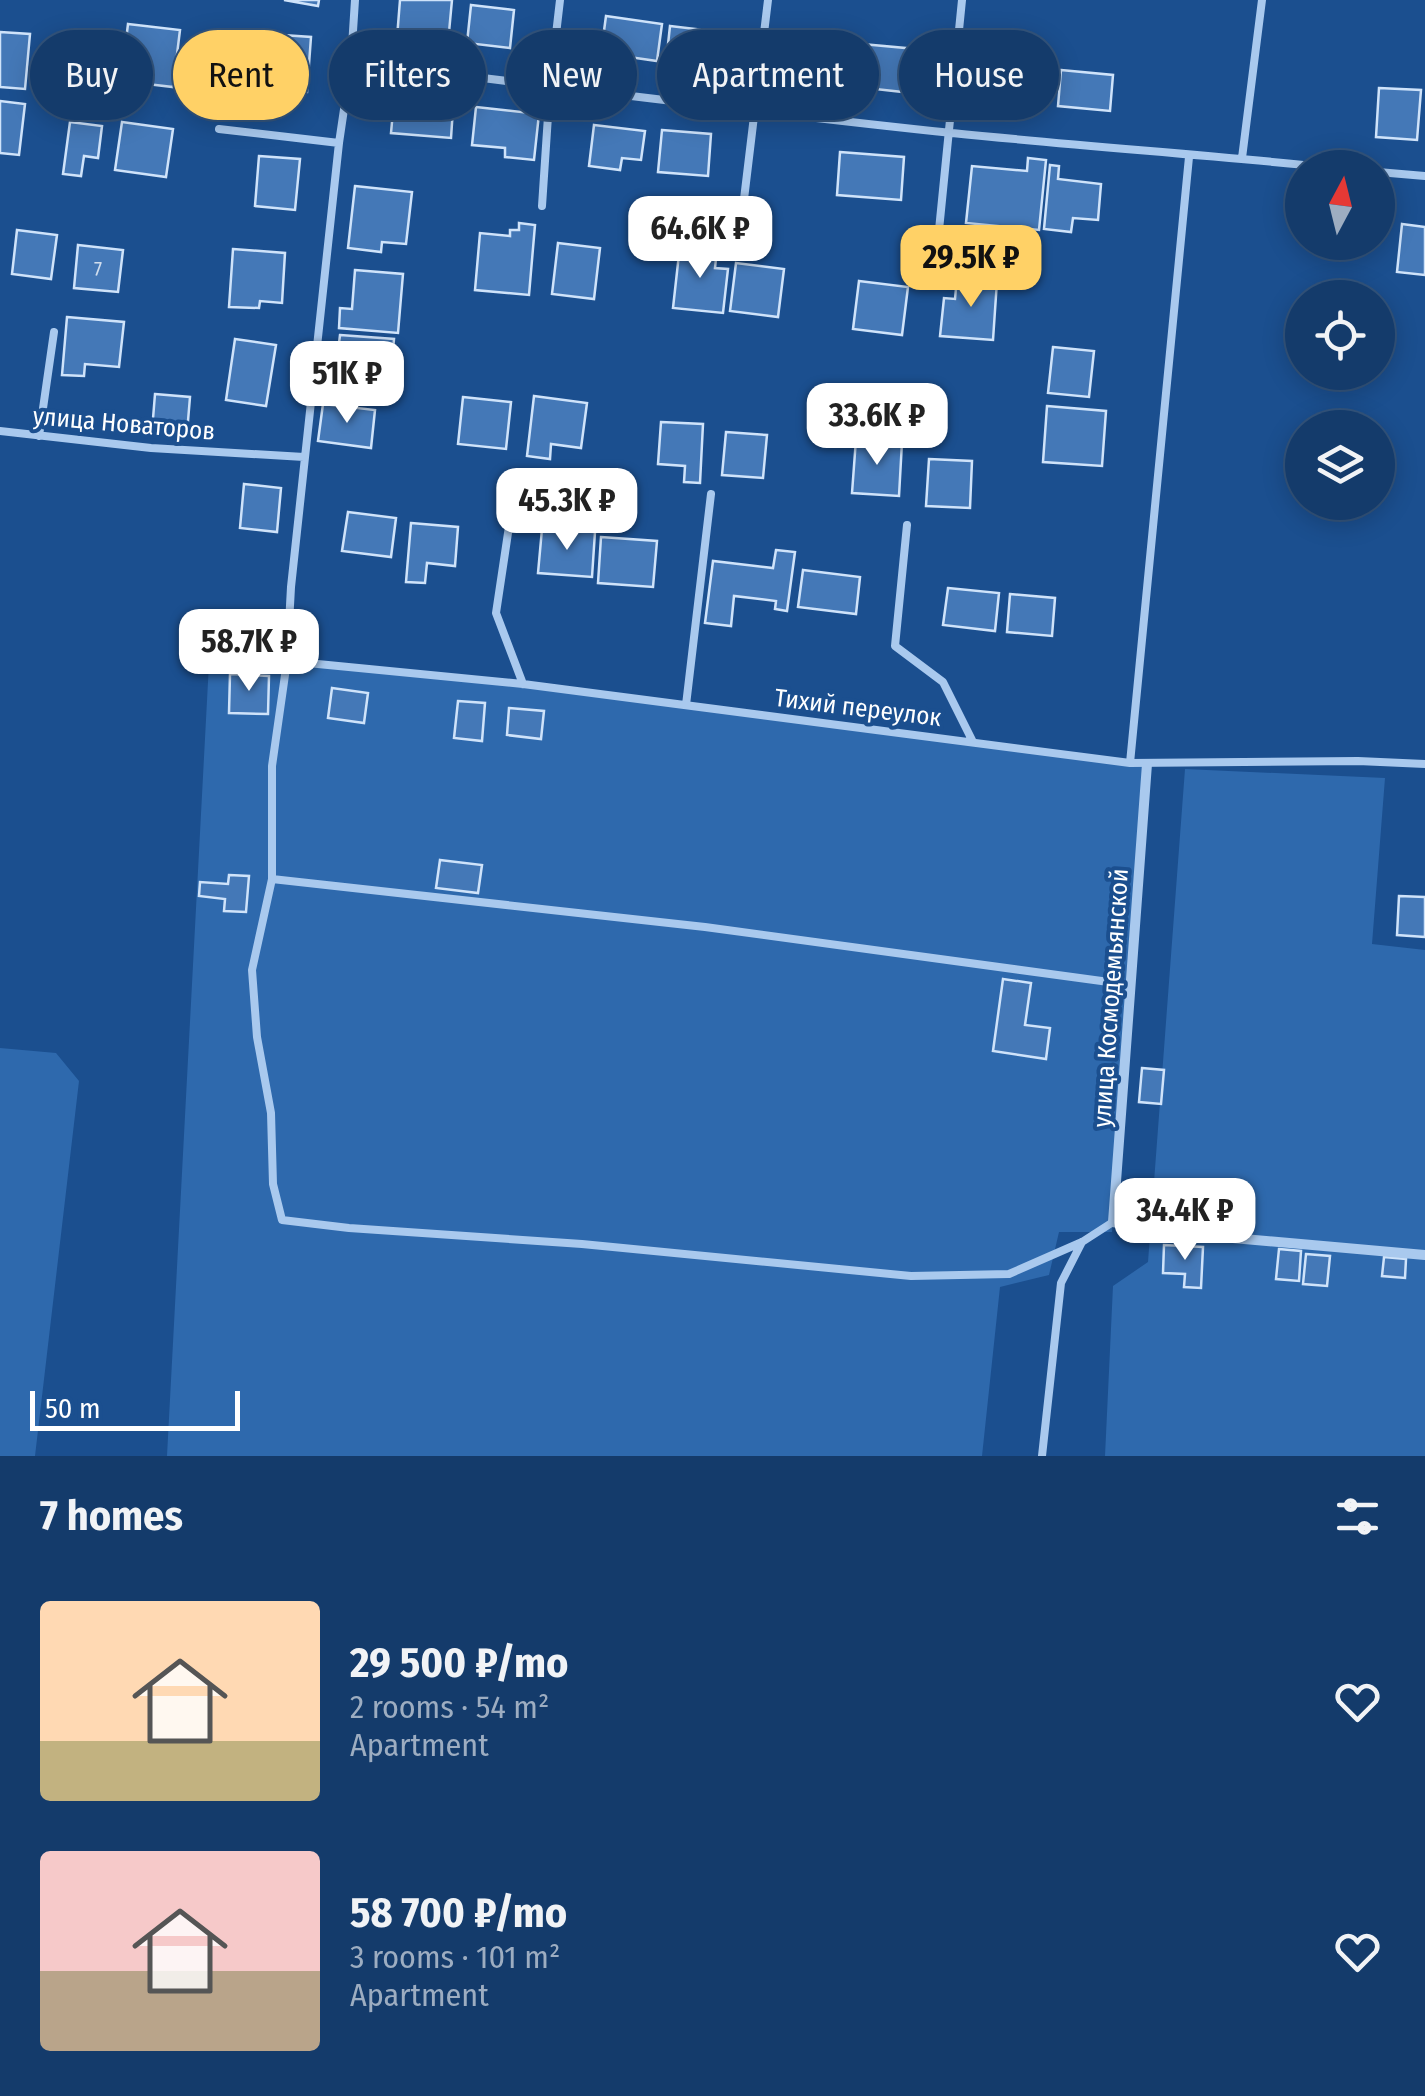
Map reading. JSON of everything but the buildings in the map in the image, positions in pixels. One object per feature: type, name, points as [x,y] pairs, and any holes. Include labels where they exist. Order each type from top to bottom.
[{"type":"street","name":"улица Космодемьянской","points":[[1113,1222],[1147,764]]},
{"type":"street","points":[[1113,1222],[1165,1232],[1425,1254]]},
{"type":"lane","points":[[353,30],[355,0]]},
{"type":"lane","points":[[557,30],[560,0]]},
{"type":"lane","points":[[764,30],[768,0]]},
{"type":"lane","points":[[936,260],[962,0]]},
{"type":"lane","points":[[1242,158],[1262,0]]},
{"type":"lane","points":[[343,120],[290,587],[287,661],[272,766],[272,879],[252,970],[257,1038],[271,1113],[274,1184],[282,1220],[912,1276],[1009,1274],[1082,1242],[1113,1222]]},
{"type":"lane","points":[[542,206],[548,120]]},
{"type":"lane","points":[[740,224],[753,120]]},
{"type":"lane","points":[[847,120],[1189,157],[1285,163]]},
{"type":"lane","points":[[219,129],[339,144]]},
{"type":"lane","points":[[1130,763],[1189,157]]},
{"type":"lane","points":[[1395,173],[1425,176]]},
{"type":"lane","points":[[39,436],[54,332]]},
{"type":"lane","name":"улица Новаторов","points":[[0,432],[151,448],[304,457]]},
{"type":"lane","points":[[517,473],[496,613],[522,684]]},
{"type":"lane","points":[[686,705],[711,494]]},
{"type":"lane","points":[[908,525],[895,646],[943,682],[973,742]]},
{"type":"lane","name":"Тихий переулок","points":[[287,661],[522,684],[1130,763],[1358,760],[1425,764]]},
{"type":"lane","points":[[272,879],[706,927],[1130,985]]},
{"type":"lane","points":[[1042,1456],[1061,1283],[1082,1242]]},
{"type":"shaded area","points":[[210,644],[287,661],[523,684],[1147,764],[1112,1232],[1059,1232],[1049,1275],[1000,1287],[982,1456],[167,1456]]},
{"type":"shaded area","points":[[1185,769],[1385,778],[1372,944],[1425,950],[1425,1456],[1105,1456],[1113,1286],[1148,1262]]},
{"type":"shaded area","points":[[0,1048],[56,1053],[79,1081],[35,1456],[0,1456]]}]
